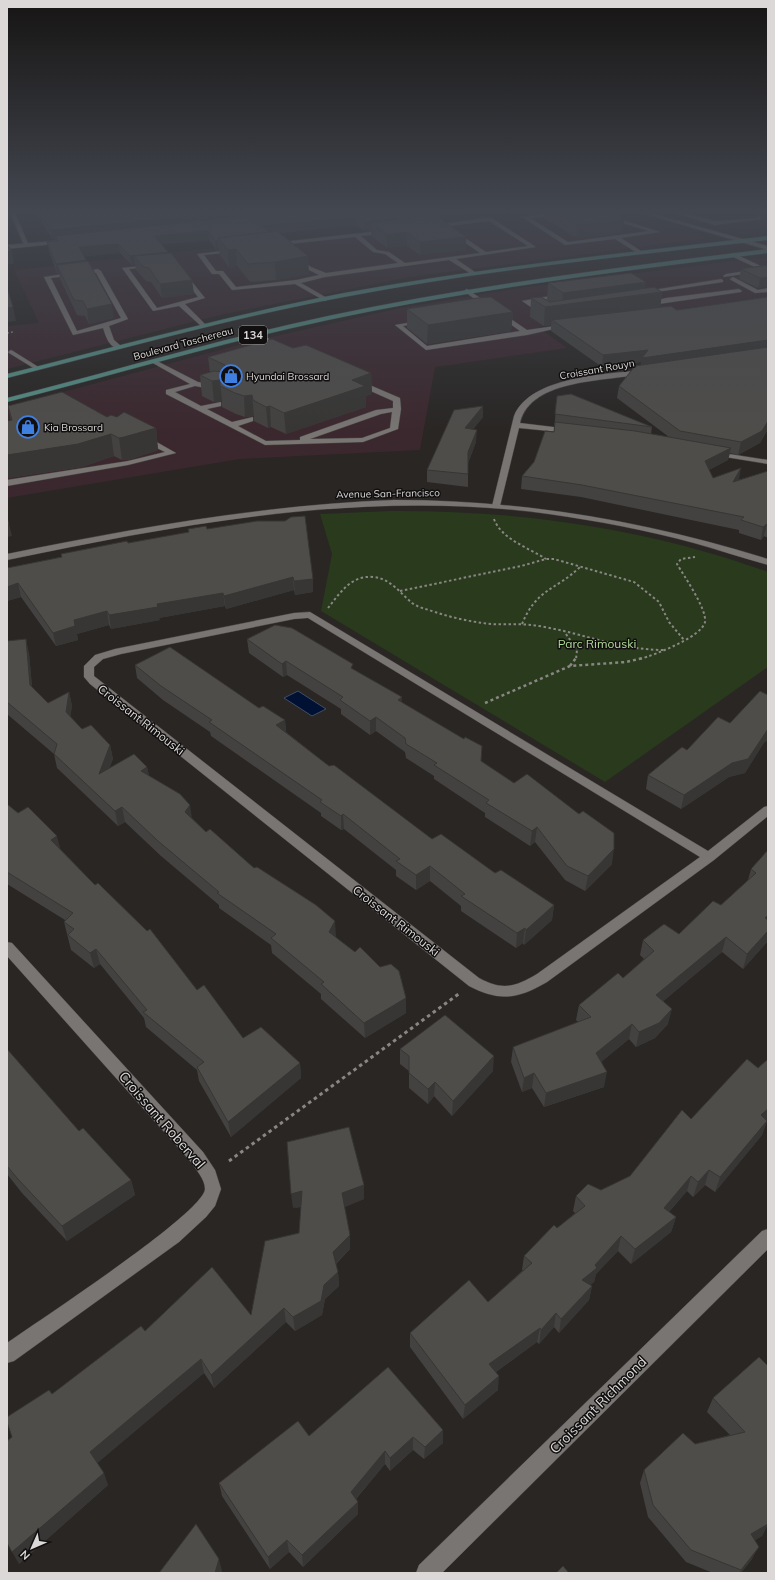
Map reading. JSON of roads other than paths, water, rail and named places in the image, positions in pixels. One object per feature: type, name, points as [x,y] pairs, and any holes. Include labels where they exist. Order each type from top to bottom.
[{"type":"main road","name":"Boulevard Taschereau","points":[[7,376],[203,325],[325,298],[409,284]]},
{"type":"main road","name":"Boulevard Taschereau","points":[[7,400],[255,334],[356,312],[467,291],[518,284]]},
{"type":"street","points":[[50,284],[75,334],[106,327],[125,320],[105,284]]},
{"type":"street","points":[[136,284],[155,310],[202,298],[191,284]]},
{"type":"street","points":[[230,284],[234,289],[281,284]]},
{"type":"street","points":[[299,284],[325,298]]},
{"type":"street","points":[[666,300],[648,290],[705,284]]},
{"type":"street","points":[[741,284],[757,292],[768,290]]},
{"type":"street","points":[[467,291],[491,312],[527,333]]},
{"type":"street","points":[[637,305],[739,291]]},
{"type":"street","points":[[553,316],[548,317],[526,301],[569,296]]},
{"type":"street","points":[[181,304],[203,325]]},
{"type":"street","points":[[428,321],[398,325],[426,348],[563,327]]},
{"type":"street","points":[[106,327],[111,341],[120,347]]},
{"type":"street","points":[[255,334],[288,350]]},
{"type":"street","points":[[11,352],[37,368]]},
{"type":"street","points":[[153,361],[196,384],[215,392]]},
{"type":"street","name":"Croissant Rouyn","points":[[495,509],[516,425],[519,415],[526,404],[551,390],[578,382],[653,370]]},
{"type":"street","points":[[224,389],[196,384],[169,392],[265,443],[363,440],[394,429],[397,400],[350,378]]},
{"type":"street","points":[[196,384],[207,394]]},
{"type":"street","points":[[44,391],[52,398]]},
{"type":"street","points":[[200,409],[218,404]]},
{"type":"street","points":[[296,442],[379,412],[397,409]]},
{"type":"street","points":[[232,425],[250,419]]},
{"type":"street","points":[[516,425],[575,432]]},
{"type":"street","points":[[7,483],[128,463],[172,453],[134,433]]},
{"type":"street","points":[[703,451],[748,460],[768,462]]},
{"type":"street","name":"Avenue San-Francisco","points":[[7,558],[91,540],[231,516],[297,508],[403,502],[565,514],[626,523],[699,541],[768,562]]},
{"type":"street","name":"Croissant Rimouski","points":[[709,857],[315,617],[294,616],[119,650],[99,657],[88,666],[89,677],[94,682],[474,982],[498,992],[515,991],[542,978],[666,890],[709,857],[768,810]]},
{"type":"street","name":"Croissant Roberval","points":[[7,947],[197,1157],[209,1175],[213,1188],[209,1201],[200,1212],[173,1236],[7,1354]]},
{"type":"street","name":"Croissant Richmond","points":[[427,1573],[768,1237]]},
{"type":"water","points":[[298,691],[326,709],[312,716],[284,698]]},
{"type":"place","name":"Hyundai Brossard","points":[[231,376]]},
{"type":"place","name":"Kia Brossard","points":[[28,427]]},
{"type":"park label","name":"Parc Rimouski","points":[[597,644]]}]
